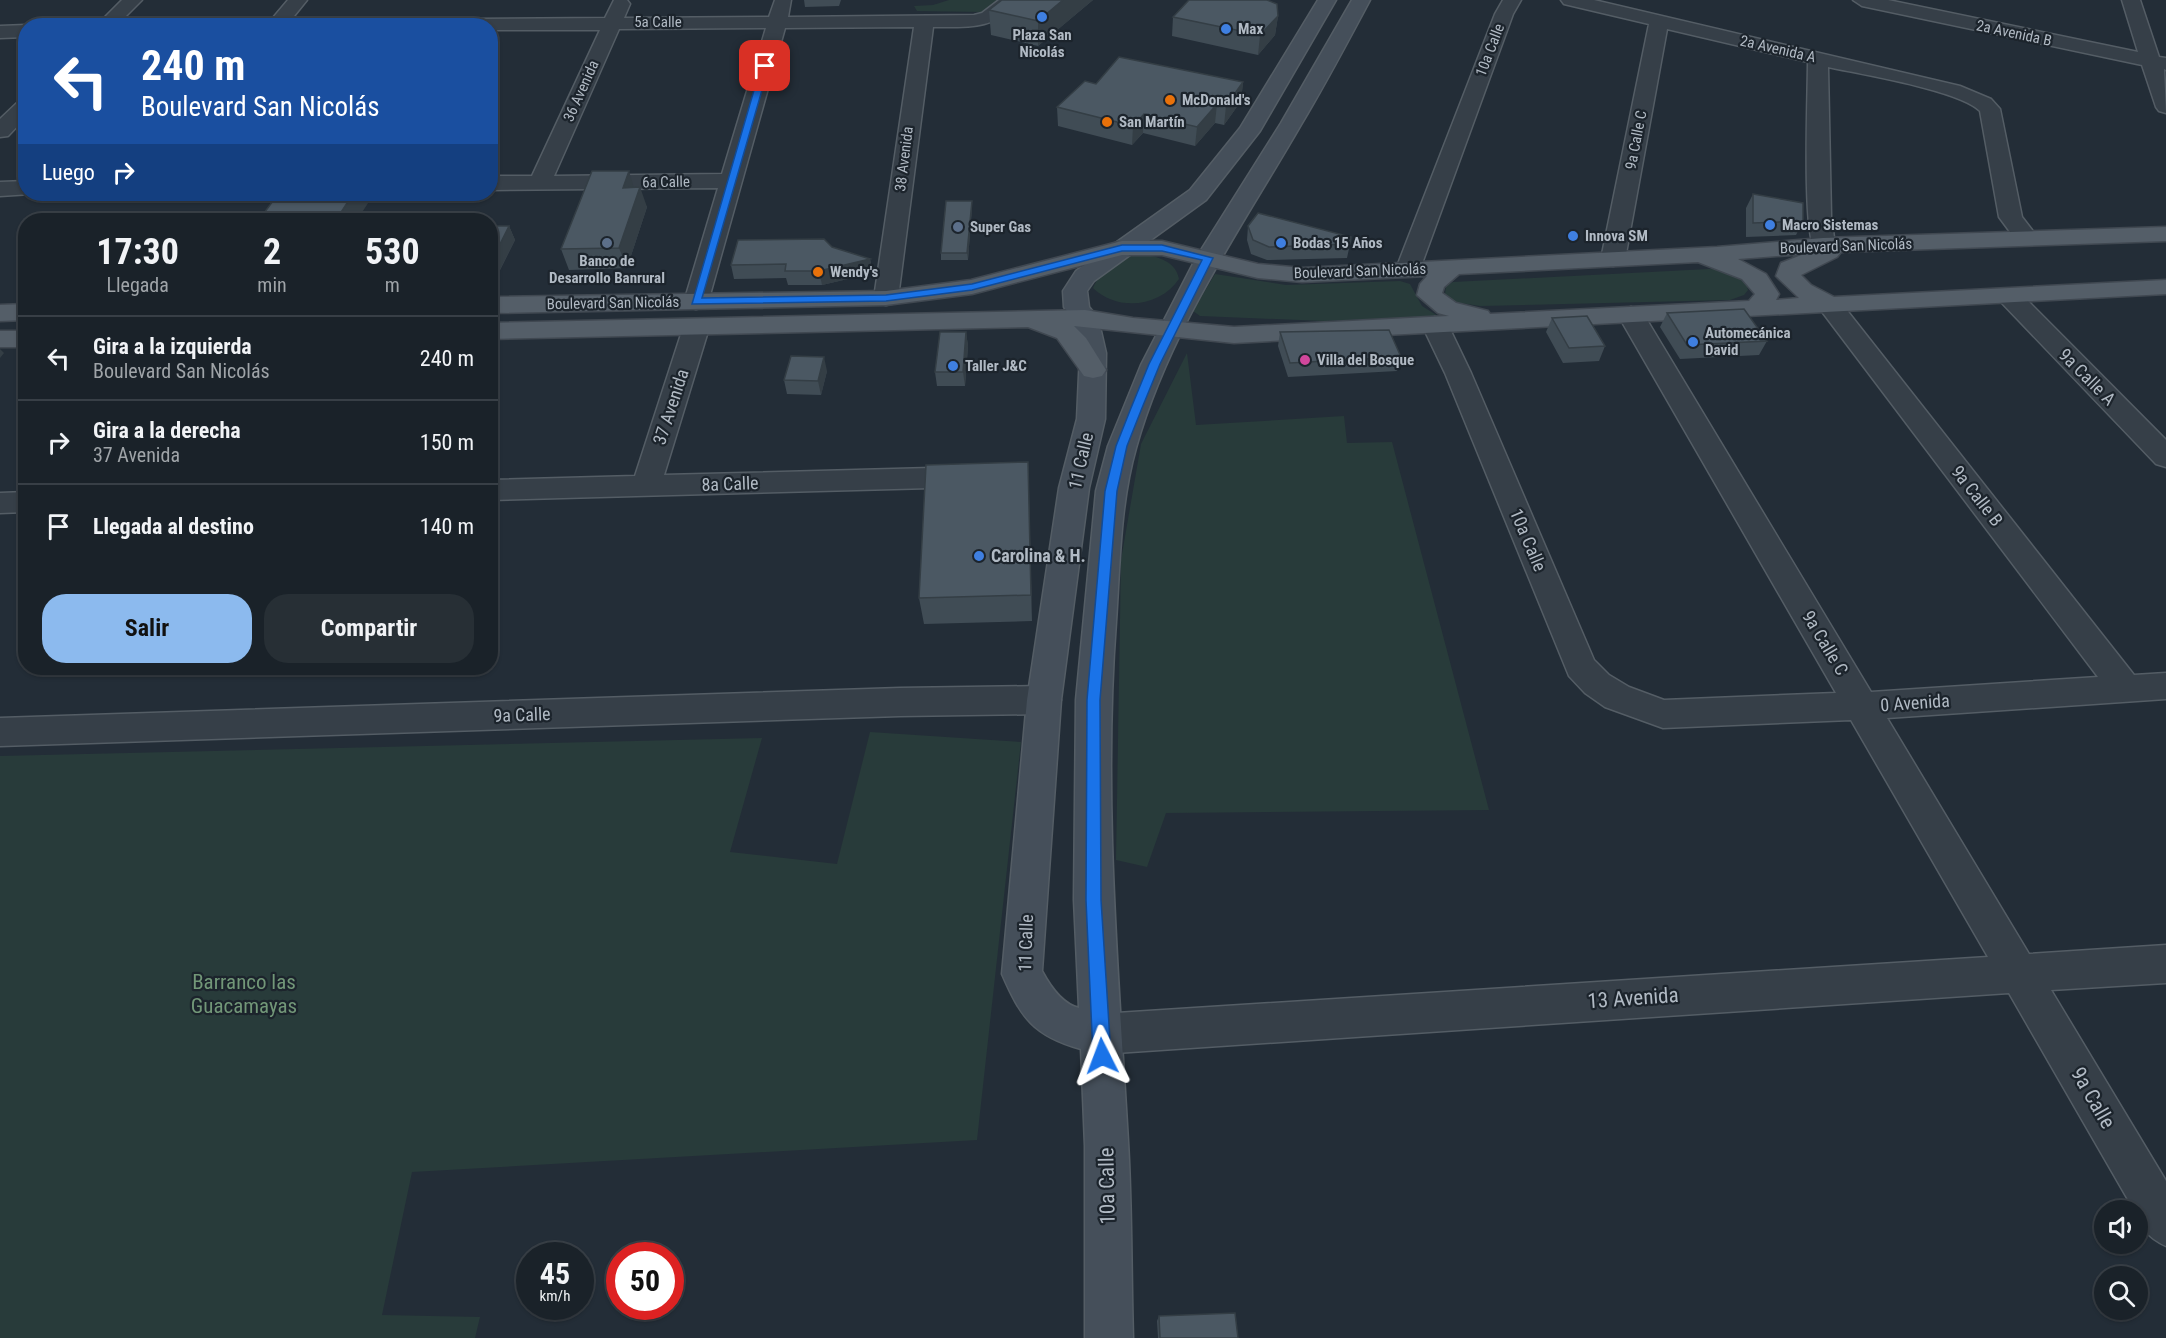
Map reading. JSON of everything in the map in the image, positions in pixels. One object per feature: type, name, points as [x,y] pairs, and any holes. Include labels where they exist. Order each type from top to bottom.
[{"type":"main road","name":"11 Calle","points":[[1327,0],[1249,132],[1198,195],[1085,276],[1076,291],[1077,307],[1086,318],[1093,352],[1091,419],[1074,488],[1044,700],[1022,974],[1037,1001],[1060,1023],[1101,1034],[1094,900],[1094,700],[1111,491],[1122,446],[1154,364],[1208,258],[1292,123],[1361,0]]},
{"type":"main road","name":"Boulevard San Nicolás","points":[[498,330],[886,298],[972,287],[1122,248],[1162,248],[1258,271],[1286,274],[1694,255],[1823,245],[2166,234]]},
{"type":"main road","points":[[1829,304],[1793,284],[1788,276],[1790,268],[1851,245]]},
{"type":"main road","points":[[1694,255],[1736,267],[1759,280],[1767,294],[1756,308]]},
{"type":"main road","points":[[1453,267],[1432,284],[1429,291],[1432,298],[1447,308],[1503,322]]},
{"type":"main road","name":"Boulevard San Nicolás","points":[[498,305],[696,315],[1000,320],[1086,318],[1173,330],[1234,335],[2166,287]]},
{"type":"main road","points":[[0,313],[18,312]]},
{"type":"main road","points":[[1000,320],[1062,327],[1069,333],[1093,370]]},
{"type":"main road","points":[[0,339],[18,339]]},
{"type":"main road","name":"10a Calle","points":[[1101,1034],[1107,1146],[1109,1338]]},
{"type":"street","points":[[114,18],[133,0]]},
{"type":"street","points":[[282,18],[298,0]]},
{"type":"street","name":"36 Avenida","points":[[540,183],[623,0]]},
{"type":"street","name":"37 Avenida","points":[[646,486],[784,0]]},
{"type":"street","name":"5a Calle","points":[[498,20],[778,21],[930,12],[975,21],[988,17],[1010,0]]},
{"type":"street","name":"10a Calle","points":[[1408,269],[1504,14],[1512,0]]},
{"type":"street","name":"2a Avenida A","points":[[1570,0],[1960,92],[1984,103],[1991,114],[2011,217],[2027,239]]},
{"type":"street","name":"2a Avenida B","points":[[1862,0],[2158,62]]},
{"type":"street","points":[[2131,0],[2158,62],[2166,107]]},
{"type":"street","points":[[900,3],[930,12]]},
{"type":"street","name":"38 Avenida","points":[[886,298],[930,12]]},
{"type":"street","name":"9a Calle C","points":[[1613,259],[1659,21]]},
{"type":"street","points":[[0,32],[18,31]]},
{"type":"street","points":[[1818,58],[1819,216],[1823,245]]},
{"type":"street","points":[[0,131],[18,113]]},
{"type":"street","name":"6a Calle","points":[[498,183],[733,181]]},
{"type":"street","points":[[0,189],[18,188]]},
{"type":"street","name":"9a Calle A","points":[[2009,296],[2166,456]]},
{"type":"street","name":"9a Calle B","points":[[1829,304],[2125,688]]},
{"type":"street","name":"9a Calle C","points":[[1631,315],[2020,972]]},
{"type":"street","name":"10a Calle","points":[[1435,325],[1458,373],[1581,667],[1597,684],[1617,697],[1663,714]]},
{"type":"street","name":"8a Calle","points":[[498,490],[969,477]]},
{"type":"street","points":[[0,503],[18,502]]},
{"type":"street","name":"0 Avenida","points":[[1663,714],[1863,706],[2166,686]]},
{"type":"street","name":"9a Calle","points":[[0,732],[900,702],[1044,700]]},
{"type":"street","name":"13 Avenida","points":[[1101,1034],[2166,964]]},
{"type":"street","name":"9a Calle","points":[[2020,972],[2166,1223]]},
{"type":"green space","points":[[949,0],[998,0],[983,12],[917,11],[914,6],[933,5]]},
{"type":"green space","points":[[1131,255],[1146,255],[1167,262],[1177,272],[1179,279],[1161,296],[1138,303],[1114,301],[1093,288],[1104,272]]},
{"type":"green space","points":[[1709,269],[1728,270],[1739,275],[1748,290],[1744,295],[1730,300],[1480,306],[1454,302],[1445,295],[1446,286],[1453,282]]},
{"type":"green space","points":[[1215,274],[1286,285],[1400,281],[1410,284],[1422,306],[1438,316],[1324,321],[1200,316],[1193,311]]},
{"type":"green space","points":[[1187,353],[1196,425],[1344,416],[1347,443],[1392,442],[1489,810],[1166,813],[1147,867],[1116,860],[1121,560],[1141,444]]},
{"type":"green space","name":"Barranco las Guacamayas","points":[[870,732],[1021,742],[977,1140],[412,1172],[382,1315],[480,1317],[475,1338],[0,1338],[0,756],[762,738],[730,852],[837,864]]},
{"type":"building","points":[[1002,0],[1063,0],[1038,21],[989,10]]},
{"type":"building","points":[[1189,0],[1267,0],[1277,4],[1278,16],[1260,35],[1173,17]]},
{"type":"building","points":[[1119,57],[1243,82],[1226,106],[1217,104],[1197,127],[1144,114],[1133,126],[1057,107],[1085,81],[1096,84]]},
{"type":"building","points":[[592,171],[629,171],[623,188],[640,187],[619,248],[561,249]]},
{"type":"building","points":[[1753,194],[1803,203],[1803,221],[1753,223]]},
{"type":"building","points":[[273,201],[348,201],[341,213],[264,213]]},
{"type":"building","name":"Super Gas","points":[[946,201],[972,201],[967,253],[941,253]]},
{"type":"building","points":[[1258,213],[1351,237],[1350,244],[1269,247],[1253,240],[1248,226]]},
{"type":"building","points":[[498,226],[509,226],[498,248]]},
{"type":"building","points":[[824,239],[832,247],[870,259],[819,271],[785,271],[786,264],[731,265],[738,240]]},
{"type":"building","points":[[1744,309],[1767,341],[1687,345],[1667,313]]},
{"type":"building","points":[[1587,316],[1605,346],[1569,348],[1552,318]]},
{"type":"building","points":[[1389,330],[1401,357],[1290,363],[1280,332]]},
{"type":"building","points":[[940,332],[966,332],[963,372],[935,372]]},
{"type":"building","points":[[791,356],[824,357],[818,381],[784,380]]},
{"type":"building","name":"Carolina & H.","points":[[1028,462],[1031,595],[919,598],[926,465]]},
{"type":"building","points":[[1235,1313],[1238,1338],[1160,1338],[1159,1316]]},
{"type":"place","name":"Plaza San Nicolás","points":[[1042,17]]},
{"type":"place","name":"Max","points":[[1226,29]]},
{"type":"place","name":"McDonald's","points":[[1170,100]]},
{"type":"place","name":"San Martín","points":[[1107,122]]},
{"type":"place","name":"Macro Sistemas","points":[[1770,225]]},
{"type":"place","name":"Super Gas","points":[[958,227]]},
{"type":"place","name":"Innova SM","points":[[1573,236]]},
{"type":"place","name":"Banco de Desarrollo Banrural","points":[[607,243]]},
{"type":"place","name":"Bodas 15 Años","points":[[1281,243]]},
{"type":"place","name":"Wendy's","points":[[818,272]]},
{"type":"place","name":"Automecánica David","points":[[1693,342]]},
{"type":"place","name":"Villa del Bosque","points":[[1305,360]]},
{"type":"place","name":"Taller J&C","points":[[953,366]]},
{"type":"place","name":"Carolina & H.","points":[[979,556]]},
{"type":"route","points":[[765,66],[696,302],[886,298],[972,287],[1034,273],[1087,256],[1122,248],[1162,248],[1208,258],[1154,364],[1122,446],[1111,491],[1094,700],[1094,900],[1102,1056]]}]
